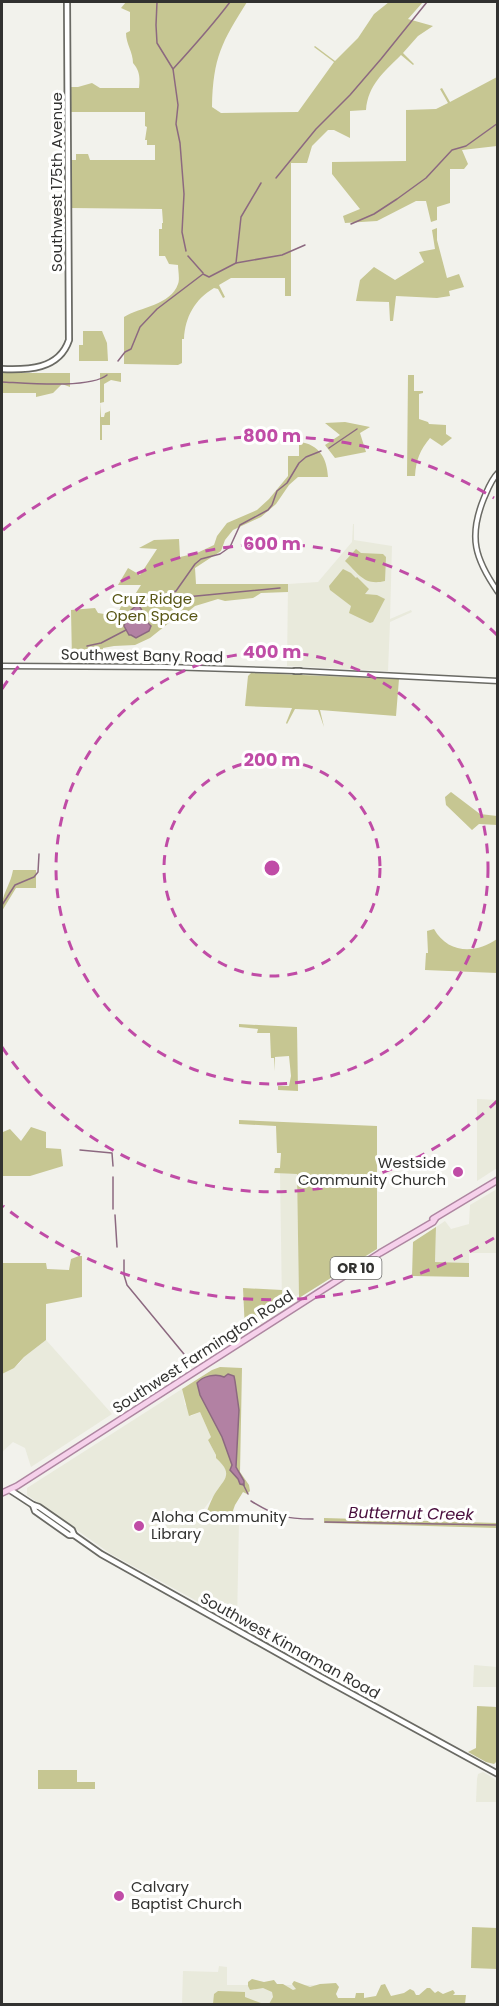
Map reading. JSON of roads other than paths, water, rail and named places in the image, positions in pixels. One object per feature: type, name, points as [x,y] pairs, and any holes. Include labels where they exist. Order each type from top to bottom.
[{"type":"main road","name":"Southwest 175th Avenue","points":[[2,369],[36,368],[56,358],[67,346],[70,335],[68,2]]},
{"type":"main road","name":"Southwest Farmington Road","points":[[2,1493],[498,1180]]},
{"type":"main road","name":"Southwest Kinnaman Road","points":[[9,1490],[33,1505],[35,1511],[43,1517],[101,1554],[498,1774]]},
{"type":"street","points":[[498,473],[489,486],[481,505],[475,537],[480,562],[498,592]]},
{"type":"street","name":"Southwest Bany Road","points":[[2,666],[298,671],[498,681]]},
{"type":"waterway","points":[[157,2],[157,43],[173,69],[178,105],[176,124],[180,143],[184,194],[182,232],[186,251]]},
{"type":"waterway","points":[[173,69],[230,2]]},
{"type":"waterway","points":[[276,178],[316,129],[381,59],[427,2]]},
{"type":"waterway","points":[[351,224],[374,214],[397,199],[426,178],[452,150],[466,146],[498,123]]},
{"type":"waterway","points":[[118,361],[125,352],[131,349],[140,327],[157,309],[203,274],[209,277],[236,263],[241,217],[261,183]]},
{"type":"waterway","points":[[236,263],[282,255],[305,245]]},
{"type":"waterway","points":[[188,256],[203,273]]},
{"type":"waterway","points":[[2,382],[72,384],[99,379],[107,375]]},
{"type":"waterway","name":"Butternut Creek","points":[[329,448],[357,429]]},
{"type":"waterway","points":[[167,595],[176,591],[201,559],[220,554],[230,547],[240,525],[268,510],[277,491],[287,483],[299,463],[306,457],[321,451]]},
{"type":"waterway","points":[[140,605],[145,599],[155,594],[186,597],[280,588]]},
{"type":"waterway","name":"Butternut Creek","points":[[87,646],[101,643],[126,630]]},
{"type":"waterway","name":"Butternut Creek","points":[[2,905],[15,885],[34,877],[38,872],[39,854]]},
{"type":"waterway","name":"Butternut Creek","points":[[80,1150],[112,1153],[113,1166]]},
{"type":"waterway","name":"Butternut Creek","points":[[113,1177],[113,1209]]},
{"type":"waterway","name":"Butternut Creek","points":[[115,1215],[117,1247]]},
{"type":"waterway","name":"Butternut Creek","points":[[124,1260],[127,1285],[193,1365]]},
{"type":"waterway","name":"Butternut Creek","points":[[243,1484],[248,1494]]},
{"type":"waterway","name":"Butternut Creek","points":[[251,1501],[281,1516],[313,1519]]},
{"type":"waterway","name":"Butternut Creek","points":[[325,1522],[498,1525]]},
{"type":"place","name":"Westside Community Church","points":[[458,1172]]},
{"type":"place","name":"Aloha Community Library","points":[[139,1526]]},
{"type":"place","name":"Calvary Baptist Church","points":[[119,1896]]},
{"type":"park label","name":"Cruz Ridge Open Space","points":[[152,608]]}]
